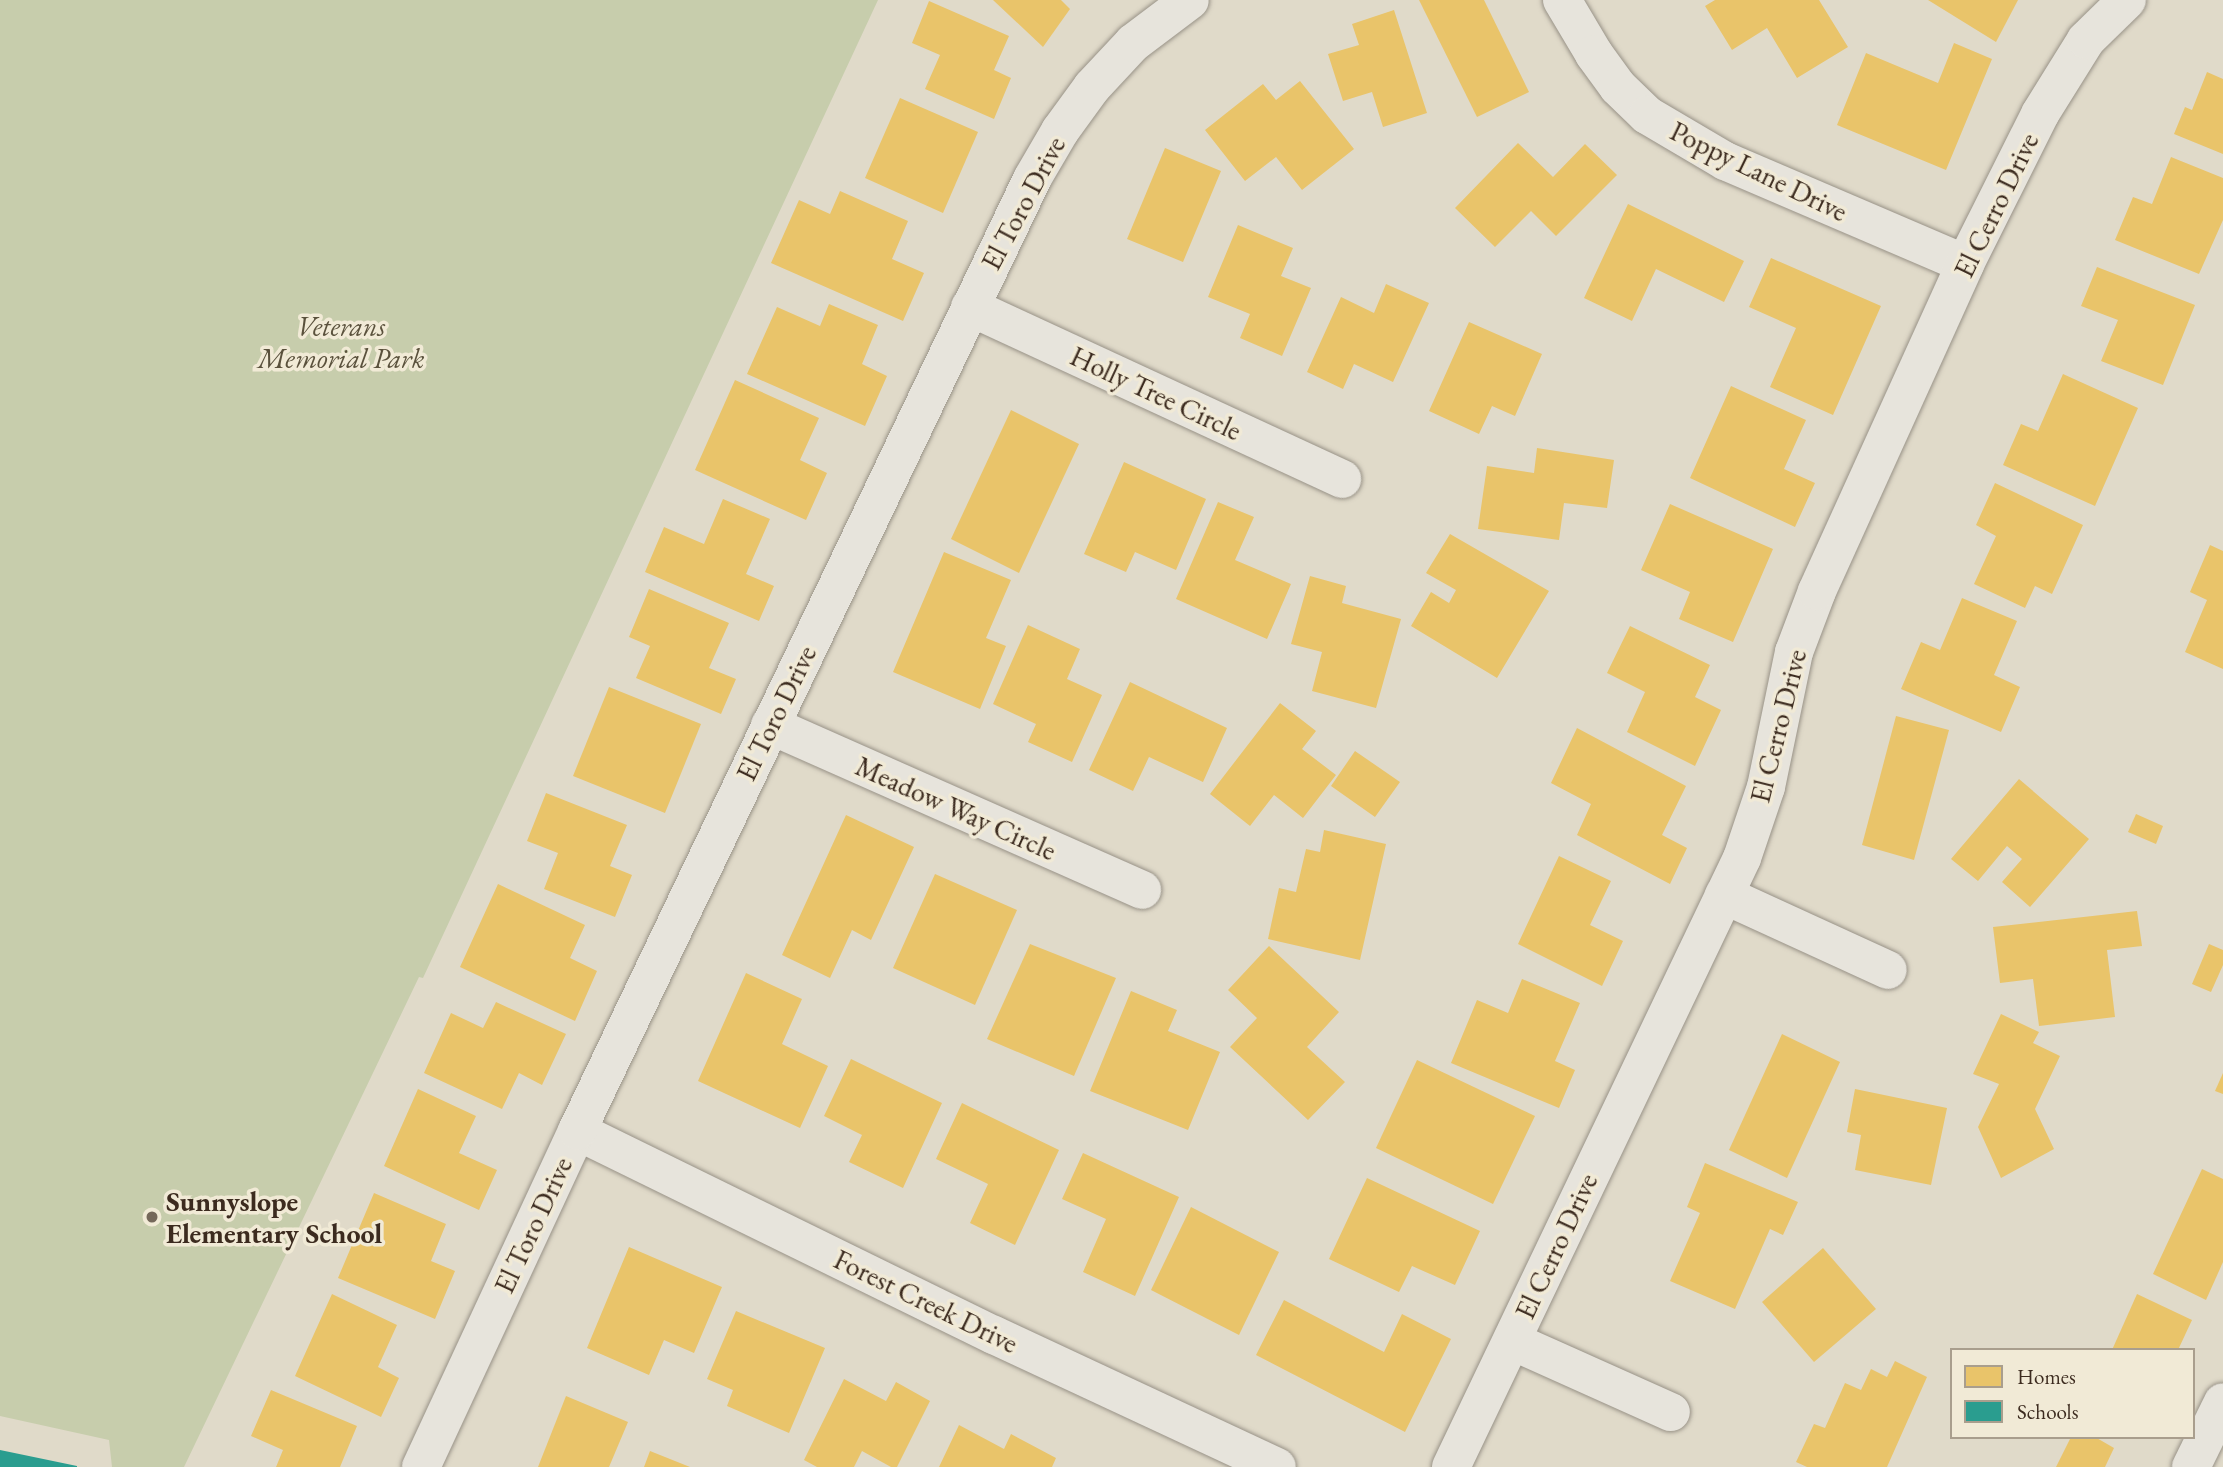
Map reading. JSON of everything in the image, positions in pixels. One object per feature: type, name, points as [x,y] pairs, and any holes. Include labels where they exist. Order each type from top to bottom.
[{"type":"street","name":"El Toro Drive","points":[[421,1467],[577,1131],[1032,179],[1084,98],[1133,43],[1190,0]]},
{"type":"street","name":"Poppy Lane Drive","points":[[1562,0],[1594,54],[1618,87],[1647,115],[1725,161],[1965,264]]},
{"type":"street","name":"El Cerro Drive","points":[[1451,1467],[1656,1031],[1742,858],[1766,787],[1794,652],[1817,591],[1965,264],[2040,114],[2086,40],[2127,0]]},
{"type":"street","name":"Holly Tree Circle","points":[[970,307],[1342,480]]},
{"type":"street","name":"Meadow Way Circle","points":[[771,725],[1142,890]]},
{"type":"street","points":[[1724,895],[1888,971]]},
{"type":"street","name":"Forest Creek Drive","points":[[577,1131],[994,1335],[1277,1467]]},
{"type":"street","points":[[1512,1341],[1671,1412]]},
{"type":"street","points":[[2191,1467],[2223,1402]]},
{"type":"green space","name":"Veterans Memorial Park","points":[[0,0],[878,0],[423,978],[419,977],[184,1467],[112,1467],[109,1440],[0,1416]]},
{"type":"building: Homes","points":[[993,0],[1061,0],[1070,9],[1043,47]]},
{"type":"building: Homes","points":[[1419,0],[1484,0],[1529,92],[1477,117]]},
{"type":"building: Homes","points":[[1715,0],[1819,0],[1848,47],[1797,78],[1767,28],[1732,50],[1705,6]]},
{"type":"building: Homes","points":[[1928,0],[2018,0],[1996,42]]},
{"type":"building: Homes","points":[[929,1],[1009,36],[994,70],[1011,78],[994,119],[925,89],[940,55],[912,43]]},
{"type":"building: Homes","points":[[1394,10],[1427,113],[1383,127],[1372,92],[1343,101],[1328,54],[1359,45],[1352,24]]},
{"type":"building: Homes","points":[[1954,43],[1992,59],[1946,170],[1837,125],[1866,53],[1938,83]]},
{"type":"building: Homes","points":[[2207,72],[2223,79],[2223,154],[2174,134],[2185,107],[2192,110]]},
{"type":"building: Homes","points":[[1300,81],[1354,149],[1302,190],[1276,157],[1245,181],[1205,130],[1263,84],[1276,100]]},
{"type":"building: Homes","points":[[900,98],[978,132],[943,213],[865,178]]},
{"type":"building: Homes","points":[[1518,143],[1553,177],[1585,144],[1617,175],[1556,236],[1531,211],[1495,247],[1455,208]]},
{"type":"building: Homes","points":[[1165,148],[1221,171],[1183,262],[1127,239]]},
{"type":"building: Homes","points":[[2171,157],[2223,178],[2223,220],[2199,274],[2115,240],[2133,197],[2152,204]]},
{"type":"building: Homes","points":[[840,191],[908,221],[892,259],[924,273],[903,321],[771,263],[799,200],[830,214]]},
{"type":"building: Homes","points":[[1628,204],[1744,261],[1724,302],[1656,269],[1632,321],[1584,298]]},
{"type":"building: Homes","points":[[1238,225],[1293,248],[1281,276],[1311,288],[1282,356],[1240,338],[1250,314],[1208,297]]},
{"type":"building: Homes","points":[[1771,258],[1881,306],[1833,415],[1770,387],[1796,328],[1749,307]]},
{"type":"building: Homes","points":[[2097,267],[2195,305],[2163,385],[2101,361],[2118,320],[2081,306]]},
{"type":"building: Homes","points":[[1386,284],[1429,303],[1393,382],[1354,364],[1343,389],[1307,372],[1341,297],[1374,313]]},
{"type":"building: Homes","points":[[829,304],[878,325],[862,364],[887,376],[865,426],[747,374],[777,307],[820,326]]},
{"type":"building: Homes","points":[[1469,322],[1542,354],[1515,416],[1492,406],[1479,434],[1429,411]]},
{"type":"building: Homes","points":[[2063,374],[2138,408],[2095,506],[2003,465],[2021,424],[2038,431]]},
{"type":"building: Homes","points":[[735,380],[819,418],[800,460],[827,473],[806,520],[695,470]]},
{"type":"building: Homes","points":[[1731,386],[1806,420],[1784,469],[1815,483],[1795,527],[1690,478]]},
{"type":"building: Homes","points":[[1011,410],[1079,444],[1019,573],[951,539]]},
{"type":"building: Homes","points":[[1537,448],[1614,460],[1607,508],[1564,503],[1559,540],[1478,529],[1487,466],[1534,473]]},
{"type":"building: Homes","points":[[1124,462],[1206,499],[1176,570],[1135,552],[1126,572],[1084,554]]},
{"type":"building: Homes","points":[[1995,483],[2083,525],[2052,594],[2035,586],[2025,608],[1974,584],[1996,536],[1976,525]]},
{"type":"building: Homes","points":[[723,499],[770,519],[746,574],[774,586],[759,621],[645,572],[664,527],[704,544]]},
{"type":"building: Homes","points":[[1218,502],[1254,517],[1235,560],[1291,584],[1267,639],[1176,599]]},
{"type":"building: Homes","points":[[1670,504],[1773,549],[1733,642],[1679,619],[1690,592],[1641,570]]},
{"type":"building: Homes","points":[[1450,534],[1549,591],[1497,678],[1411,626],[1431,592],[1449,603],[1456,590],[1426,573]]},
{"type":"building: Homes","points":[[2210,545],[2223,551],[2223,669],[2185,652],[2207,600],[2190,592]]},
{"type":"building: Homes","points":[[944,552],[1011,580],[986,638],[1006,646],[980,709],[893,672]]},
{"type":"building: Homes","points":[[1310,576],[1346,586],[1342,603],[1401,619],[1376,708],[1312,691],[1322,652],[1291,644]]},
{"type":"building: Homes","points":[[649,589],[729,623],[709,668],[736,679],[721,714],[636,678],[650,646],[629,637]]},
{"type":"building: Homes","points":[[1962,598],[2017,621],[1994,675],[2020,687],[2001,732],[1901,689],[1921,642],[1940,650]]},
{"type":"building: Homes","points":[[1028,625],[1080,649],[1067,679],[1102,695],[1072,762],[1028,742],[1036,724],[993,704]]},
{"type":"building: Homes","points":[[1630,626],[1710,665],[1695,697],[1721,710],[1695,766],[1627,732],[1645,692],[1607,673]]},
{"type":"building: Homes","points":[[1130,682],[1227,728],[1203,782],[1149,757],[1133,791],[1089,770]]},
{"type":"building: Homes","points":[[609,687],[701,724],[665,813],[573,776]]},
{"type":"building: Homes","points":[[1280,703],[1316,731],[1302,749],[1336,775],[1303,818],[1274,795],[1250,826],[1210,794]]},
{"type":"building: Homes","points":[[1896,716],[1949,730],[1914,860],[1862,845]]},
{"type":"building: Homes","points":[[1577,728],[1686,786],[1662,835],[1687,848],[1670,884],[1577,835],[1591,804],[1551,783]]},
{"type":"building: Homes","points":[[1355,751],[1400,782],[1375,817],[1331,786]]},
{"type":"building: Homes","points":[[2019,779],[2089,839],[2030,907],[2002,882],[2022,859],[2007,846],[1978,881],[1951,859]]},
{"type":"building: Homes","points":[[546,793],[627,825],[610,866],[632,875],[615,917],[544,889],[558,853],[527,841]]},
{"type":"building: Homes","points":[[2136,814],[2163,826],[2156,844],[2128,832]]},
{"type":"building: Homes","points":[[846,815],[914,847],[871,940],[852,930],[830,978],[782,955]]},
{"type":"building: Homes","points":[[1324,830],[1386,844],[1360,960],[1268,939],[1279,888],[1296,892],[1306,849],[1320,852]]},
{"type":"building: Homes","points":[[1559,856],[1611,881],[1590,925],[1623,941],[1602,986],[1518,944]]},
{"type":"building: Homes","points":[[935,874],[1017,910],[975,1005],[893,968]]},
{"type":"building: Homes","points":[[498,884],[585,925],[570,958],[597,971],[575,1021],[460,967]]},
{"type":"building: Homes","points":[[2137,911],[2142,946],[2107,950],[2115,1017],[2039,1026],[2033,979],[2000,983],[1993,927]]},
{"type":"building: Homes","points":[[1030,944],[1116,978],[1074,1076],[987,1039]]},
{"type":"building: Homes","points":[[2209,944],[2223,950],[2223,965],[2211,992],[2192,984]]},
{"type":"building: Homes","points":[[1269,946],[1339,1012],[1307,1047],[1345,1082],[1308,1120],[1230,1047],[1257,1018],[1228,990]]},
{"type":"building: Homes","points":[[746,973],[802,999],[782,1044],[828,1066],[800,1128],[698,1081]]},
{"type":"building: Homes","points":[[1522,979],[1580,1003],[1555,1061],[1575,1070],[1559,1108],[1451,1063],[1477,1000],[1508,1013]]},
{"type":"building: Homes","points":[[1131,991],[1177,1010],[1168,1031],[1220,1052],[1188,1130],[1090,1091]]},
{"type":"building: Homes","points":[[496,1002],[566,1034],[542,1085],[519,1073],[502,1109],[424,1073],[451,1013],[483,1028]]},
{"type":"building: Homes","points":[[2001,1014],[2039,1032],[2033,1043],[2060,1056],[2035,1109],[2054,1149],[2001,1178],[1978,1127],[1999,1084],[1973,1074]]},
{"type":"building: Homes","points":[[1782,1034],[1840,1062],[1787,1178],[1729,1150]]},
{"type":"building: Homes","points":[[851,1059],[942,1103],[903,1188],[849,1162],[862,1135],[824,1116]]},
{"type":"building: Homes","points":[[1417,1060],[1535,1116],[1493,1204],[1376,1148]]},
{"type":"building: Homes","points":[[2223,1073],[2223,1094],[2215,1091]]},
{"type":"building: Homes","points":[[418,1089],[476,1116],[459,1153],[497,1170],[479,1210],[384,1166]]},
{"type":"building: Homes","points":[[1855,1089],[1947,1108],[1931,1185],[1855,1170],[1861,1135],[1847,1132]]},
{"type":"building: Homes","points":[[962,1103],[1059,1150],[1015,1245],[970,1223],[988,1184],[936,1159]]},
{"type":"building: Homes","points":[[1083,1153],[1179,1197],[1135,1296],[1083,1272],[1106,1219],[1062,1199]]},
{"type":"building: Homes","points":[[1705,1163],[1798,1202],[1783,1235],[1770,1229],[1735,1309],[1670,1281],[1700,1213],[1687,1207]]},
{"type":"building: Homes","points":[[2202,1169],[2223,1179],[2223,1262],[2206,1300],[2153,1274]]},
{"type":"building: Homes","points":[[1367,1178],[1480,1231],[1455,1285],[1412,1266],[1399,1292],[1329,1259]]},
{"type":"building: Homes","points":[[374,1193],[446,1224],[431,1261],[455,1271],[435,1319],[338,1278]]},
{"type":"building: Homes","points":[[1191,1207],[1279,1252],[1239,1335],[1151,1290]]},
{"type":"building: Homes","points":[[629,1247],[722,1287],[694,1353],[664,1340],[649,1375],[587,1348]]},
{"type":"building: Homes","points":[[1823,1248],[1876,1309],[1814,1362],[1762,1302]]},
{"type":"building: Homes","points":[[332,1294],[397,1325],[378,1367],[399,1378],[381,1417],[295,1376]]},
{"type":"building: Homes","points":[[2137,1294],[2192,1320],[2179,1348],[2113,1348]]},
{"type":"building: Homes","points":[[1284,1300],[1384,1352],[1402,1314],[1451,1339],[1405,1432],[1256,1355]]},
{"type":"building: Homes","points":[[736,1311],[825,1348],[789,1433],[727,1406],[733,1390],[707,1379]]},
{"type":"building: Homes","points":[[1895,1361],[1927,1377],[1887,1467],[1807,1467],[1796,1462],[1814,1424],[1825,1428],[1845,1383],[1861,1390],[1871,1369],[1887,1377]]},
{"type":"building: Homes","points":[[844,1379],[886,1401],[896,1382],[930,1401],[897,1467],[891,1467],[862,1451],[854,1467],[817,1467],[804,1460]]},
{"type":"building: Homes","points":[[271,1390],[357,1426],[340,1467],[276,1467],[283,1450],[251,1436]]},
{"type":"building: Homes","points":[[566,1396],[628,1422],[609,1467],[538,1467]]},
{"type":"building: Homes","points":[[959,1425],[1004,1449],[1011,1434],[1056,1458],[1052,1467],[939,1467]]},
{"type":"building: Homes","points":[[2070,1439],[2098,1439],[2114,1448],[2105,1467],[2056,1467]]},
{"type":"building: Homes","points":[[650,1451],[690,1467],[644,1467]]},
{"type":"building: Schools","points":[[0,1450],[77,1466],[77,1467],[0,1467]]},
{"type":"place","name":"Sunnyslope Elementary School","points":[[152,1217]]}]
